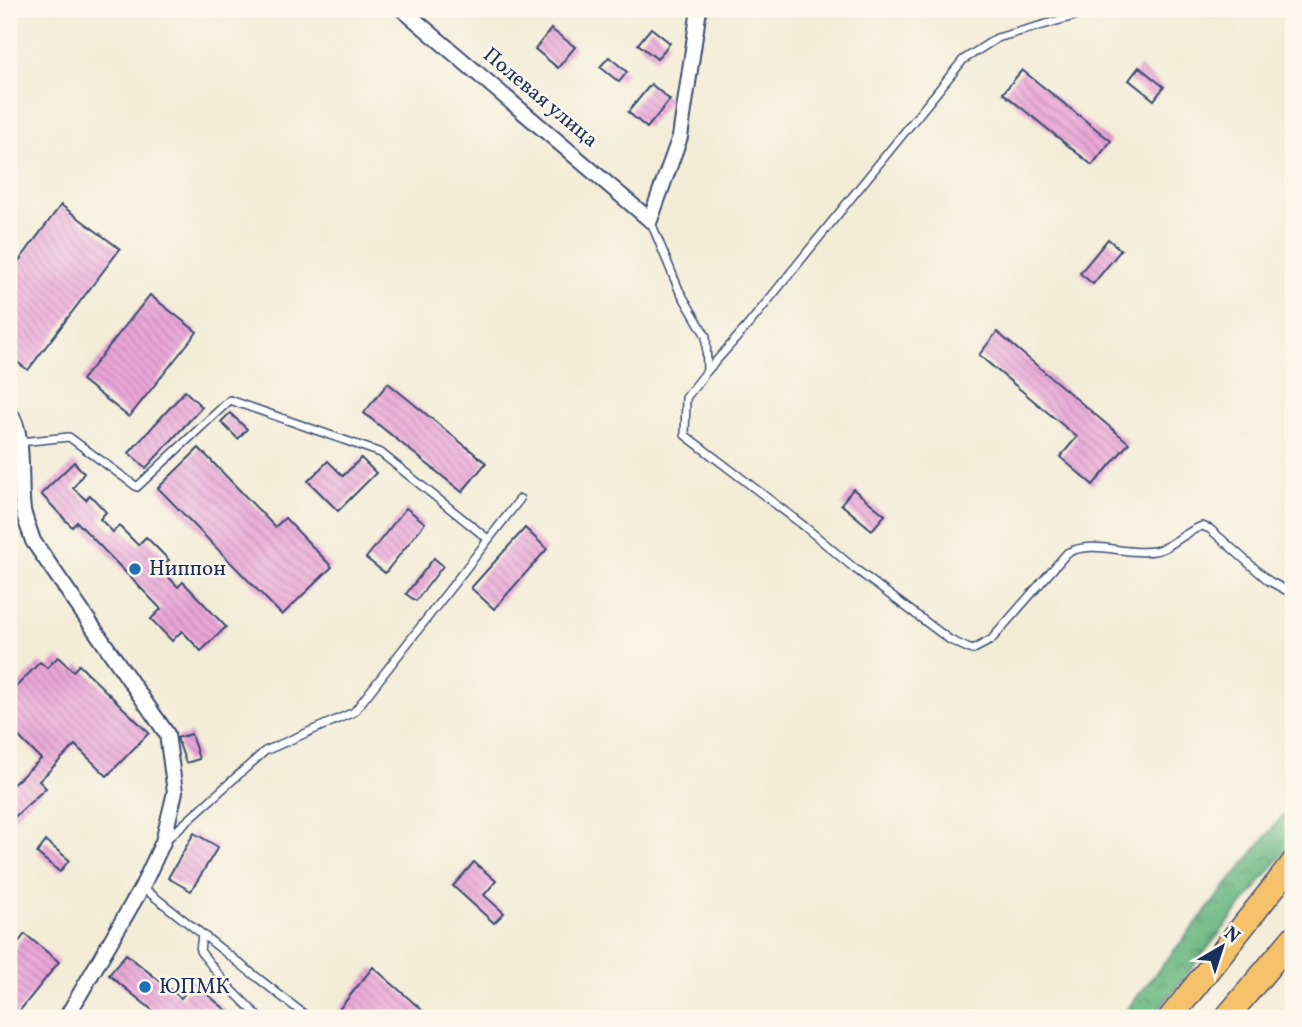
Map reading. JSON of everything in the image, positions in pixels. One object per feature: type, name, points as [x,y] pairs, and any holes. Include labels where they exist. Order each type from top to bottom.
[{"type":"main road","points":[[1170,1018],[1293,863]]},
{"type":"main road","points":[[1226,1018],[1293,938]]},
{"type":"street","name":"Полевая улица","points":[[402,9],[650,220]]},
{"type":"street","points":[[650,220],[680,137],[699,9]]},
{"type":"street","points":[[9,412],[14,418],[19,442],[23,511],[33,541],[167,734],[175,792],[163,842],[142,887],[66,1018]]},
{"type":"lane","points":[[1099,9],[997,38],[963,60],[686,398],[685,435],[950,640],[972,650],[991,640],[1067,553],[1089,547],[1158,551],[1202,526],[1269,581],[1293,594]]},
{"type":"lane","points":[[650,220],[679,290],[706,336],[708,371]]},
{"type":"lane","points":[[19,442],[69,437],[137,487],[230,400],[381,453],[488,539]]},
{"type":"lane","points":[[163,842],[265,751],[354,712],[520,499]]},
{"type":"lane","points":[[142,887],[309,1018]]},
{"type":"lane","points":[[202,934],[200,951],[227,985],[260,1018]]},
{"type":"green space","points":[[1293,803],[1293,841],[1152,1018],[1120,1018]]},
{"type":"building","points":[[651,28],[670,43],[657,59],[638,44]]},
{"type":"building","points":[[551,29],[575,47],[558,68],[535,49]]},
{"type":"building","points":[[609,57],[627,72],[619,82],[600,67]]},
{"type":"building","points":[[1139,67],[1164,87],[1154,100],[1129,80]]},
{"type":"building","points":[[1022,70],[1111,141],[1092,165],[1003,93]]},
{"type":"building","points":[[651,84],[670,100],[647,128],[628,112]]},
{"type":"building","points":[[61,205],[120,249],[28,370],[9,356],[9,274]]},
{"type":"building","points":[[1108,239],[1121,250],[1093,284],[1080,273]]},
{"type":"building","points":[[150,295],[197,332],[129,417],[82,380]]},
{"type":"building","points":[[997,332],[1129,443],[1093,485],[1060,457],[1077,437],[979,355]]},
{"type":"building","points":[[388,383],[486,463],[462,492],[364,413]]},
{"type":"building","points":[[185,391],[202,407],[146,468],[129,453]]},
{"type":"building","points":[[230,413],[247,429],[238,439],[221,422]]},
{"type":"building","points":[[199,448],[275,527],[285,518],[332,567],[282,615],[158,488]]},
{"type":"building","points":[[361,458],[376,473],[338,511],[308,481],[328,461],[343,476]]},
{"type":"building","points":[[74,462],[84,473],[73,488],[86,500],[90,495],[106,512],[100,519],[113,532],[119,526],[138,545],[146,537],[169,560],[160,568],[178,587],[183,582],[226,627],[201,651],[182,631],[172,641],[151,619],[161,609],[77,522],[72,527],[41,494]]},
{"type":"building","points":[[853,489],[885,515],[872,530],[841,504]]},
{"type":"building","points":[[406,508],[425,523],[385,573],[366,558]]},
{"type":"building","points":[[525,528],[547,549],[494,609],[471,588]]},
{"type":"building","points":[[434,558],[443,566],[416,601],[406,594]]},
{"type":"building","points":[[58,657],[73,671],[79,665],[149,733],[107,776],[75,745],[39,781],[46,788],[9,822],[9,788],[41,759],[9,727],[9,694],[40,662],[47,668]]},
{"type":"building","points":[[191,734],[199,759],[186,763],[177,738]]},
{"type":"building","points":[[194,833],[218,847],[191,891],[168,878]]},
{"type":"building","points":[[46,841],[69,860],[60,872],[37,853]]},
{"type":"building","points":[[474,862],[496,881],[484,895],[504,913],[494,923],[453,886]]},
{"type":"building","points":[[25,934],[59,962],[14,1018],[9,1018],[9,954]]},
{"type":"building","name":"ЮПМК","points":[[126,954],[181,998],[193,983],[236,1018],[162,1018],[109,975]]},
{"type":"building","points":[[373,967],[431,1018],[332,1018]]},
{"type":"place","name":"Ниппон","points":[[135,569]]},
{"type":"place","name":"ЮПМК","points":[[145,987]]}]
